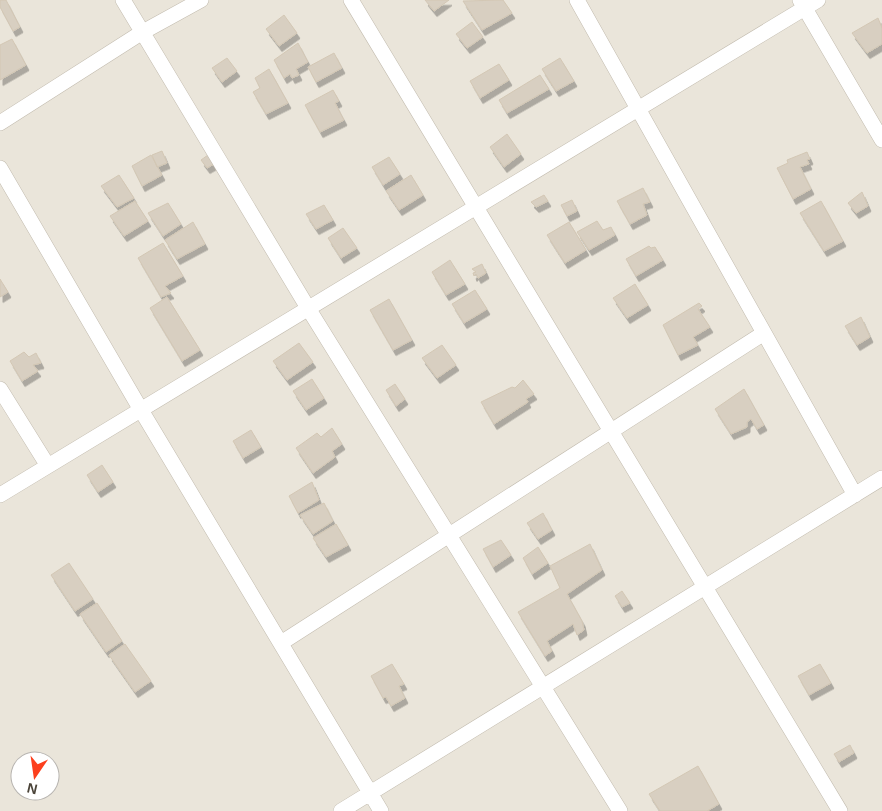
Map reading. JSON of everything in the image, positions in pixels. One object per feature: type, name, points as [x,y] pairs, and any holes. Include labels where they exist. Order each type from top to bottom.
[{"type":"street","points":[[123,0],[141,34],[203,131],[308,308],[620,811]]},
{"type":"street","points":[[0,123],[141,34],[201,0]]},
{"type":"street","points":[[351,0],[840,811]]},
{"type":"street","points":[[576,0],[855,495]]},
{"type":"street","points":[[0,496],[637,109],[802,4],[818,0]]},
{"type":"street","points":[[802,4],[882,140]]},
{"type":"street","points":[[0,168],[141,410],[381,811]]},
{"type":"street","points":[[281,643],[764,333]]},
{"type":"street","points":[[0,389],[48,466]]},
{"type":"street","points":[[341,811],[882,478]]},
{"type":"shaded area","points":[[0,0],[882,0],[882,811],[0,811]]},
{"type":"building","points":[[0,0],[6,0],[20,27],[13,31],[0,7]]},
{"type":"building","points":[[425,0],[449,0],[434,11]]},
{"type":"building","points":[[503,0],[512,13],[482,30],[463,1]]},
{"type":"building","points":[[284,15],[297,33],[279,46],[266,29]]},
{"type":"building","points":[[878,18],[882,28],[882,44],[867,53],[852,33]]},
{"type":"building","points":[[472,22],[483,37],[467,48],[456,34]]},
{"type":"building","points":[[12,39],[26,65],[0,80],[0,45]]},
{"type":"building","points":[[298,43],[308,62],[296,69],[299,75],[292,78],[290,74],[284,78],[274,60]]},
{"type":"building","points":[[334,53],[342,68],[316,82],[308,67]]},
{"type":"building","points":[[227,58],[237,71],[222,82],[212,68]]},
{"type":"building","points":[[560,58],[574,81],[556,91],[542,69]]},
{"type":"building","points":[[499,64],[509,80],[480,98],[470,81]]},
{"type":"building","points":[[269,69],[288,103],[266,114],[253,92],[260,88],[255,78]]},
{"type":"building","points":[[540,75],[549,89],[507,113],[499,100]]},
{"type":"building","points":[[333,90],[339,101],[335,103],[344,120],[320,132],[305,105]]},
{"type":"building","points":[[507,134],[521,154],[504,167],[490,147]]},
{"type":"building","points":[[162,151],[167,163],[157,167],[152,155]]},
{"type":"building","points":[[807,152],[810,159],[807,160],[809,164],[800,167],[811,189],[793,199],[777,168],[788,163],[787,160]]},
{"type":"building","points":[[151,155],[162,175],[142,186],[132,166]]},
{"type":"building","points":[[208,155],[214,164],[207,168],[201,160]]},
{"type":"building","points":[[389,157],[400,174],[383,185],[372,167]]},
{"type":"building","points":[[119,175],[134,198],[117,207],[101,186]]},
{"type":"building","points":[[411,175],[423,195],[399,210],[386,191]]},
{"type":"building","points":[[643,188],[650,202],[643,204],[647,215],[630,224],[617,201]]},
{"type":"building","points":[[862,192],[868,206],[856,213],[848,203]]},
{"type":"building","points":[[544,195],[548,201],[536,207],[531,202]]},
{"type":"building","points":[[572,200],[577,211],[567,216],[561,205]]},
{"type":"building","points":[[135,201],[148,221],[124,236],[110,216]]},
{"type":"building","points":[[821,201],[843,241],[824,251],[800,213]]},
{"type":"building","points":[[168,203],[181,224],[163,236],[148,213]]},
{"type":"building","points":[[324,205],[333,220],[316,229],[306,214]]},
{"type":"building","points":[[597,221],[603,230],[611,227],[615,235],[589,250],[577,232]]},
{"type":"building","points":[[193,222],[205,244],[177,259],[165,240]]},
{"type":"building","points":[[569,222],[586,250],[565,263],[547,235]]},
{"type":"building","points":[[343,228],[357,248],[341,258],[328,238]]},
{"type":"building","points":[[163,243],[183,276],[165,286],[171,293],[161,297],[138,258]]},
{"type":"building","points":[[649,246],[651,248],[655,247],[663,260],[636,276],[626,259]]},
{"type":"building","points":[[450,260],[465,284],[446,295],[432,272]]},
{"type":"building","points":[[482,264],[486,273],[478,278],[476,274],[474,276],[473,273],[476,272],[472,269]]},
{"type":"building","points":[[0,279],[8,292],[0,297]]},
{"type":"building","points":[[635,284],[648,305],[627,318],[613,298]]},
{"type":"building","points":[[475,290],[487,309],[464,323],[452,304]]},
{"type":"building","points":[[167,297],[200,350],[182,361],[150,308]]},
{"type":"building","points":[[389,299],[412,340],[393,350],[370,310]]},
{"type":"building","points":[[699,303],[702,306],[698,309],[710,327],[693,337],[698,345],[678,355],[663,325]]},
{"type":"building","points":[[861,317],[870,337],[857,345],[845,326]]},
{"type":"building","points":[[299,343],[313,362],[287,380],[273,361]]},
{"type":"building","points":[[442,345],[456,365],[437,378],[422,358]]},
{"type":"building","points":[[24,352],[29,357],[36,353],[41,363],[33,365],[38,371],[22,381],[10,361]]},
{"type":"building","points":[[312,379],[324,398],[306,410],[293,391]]},
{"type":"building","points":[[523,380],[534,394],[526,399],[528,402],[494,424],[481,402],[512,387],[515,388]]},
{"type":"building","points":[[395,384],[405,399],[396,406],[386,390]]},
{"type":"building","points":[[744,389],[764,425],[757,429],[751,419],[747,422],[747,427],[731,434],[715,409]]},
{"type":"building","points":[[332,428],[342,444],[332,451],[335,457],[313,473],[296,448],[317,433],[321,437]]},
{"type":"building","points":[[251,430],[261,447],[243,458],[233,441]]},
{"type":"building","points":[[102,465],[113,482],[98,492],[87,475]]},
{"type":"building","points":[[312,482],[319,500],[298,513],[289,496]]},
{"type":"building","points":[[324,503],[333,521],[313,534],[300,515]]},
{"type":"building","points":[[543,513],[552,530],[538,539],[527,523]]},
{"type":"building","points":[[336,524],[348,545],[326,557],[313,538]]},
{"type":"building","points":[[501,540],[511,555],[493,567],[483,549]]},
{"type":"building","points":[[590,544],[602,570],[567,594],[582,621],[584,630],[577,635],[573,624],[547,641],[552,651],[545,656],[518,612],[560,588],[550,566]]},
{"type":"building","points":[[538,547],[548,563],[532,574],[523,558]]},
{"type":"building","points":[[69,563],[93,599],[75,611],[51,575]]},
{"type":"building","points":[[622,591],[630,603],[622,607],[615,596]]},
{"type":"building","points":[[97,603],[122,641],[106,652],[80,614]]},
{"type":"building","points":[[125,644],[151,681],[135,692],[109,655]]},
{"type":"building","points":[[392,664],[404,684],[399,686],[405,698],[391,706],[386,697],[383,698],[371,676]]},
{"type":"building","points":[[820,664],[831,683],[809,695],[798,676]]},
{"type":"building","points":[[850,745],[854,753],[839,762],[834,754]]},
{"type":"building","points":[[698,766],[719,804],[707,811],[660,811],[649,794]]}]
